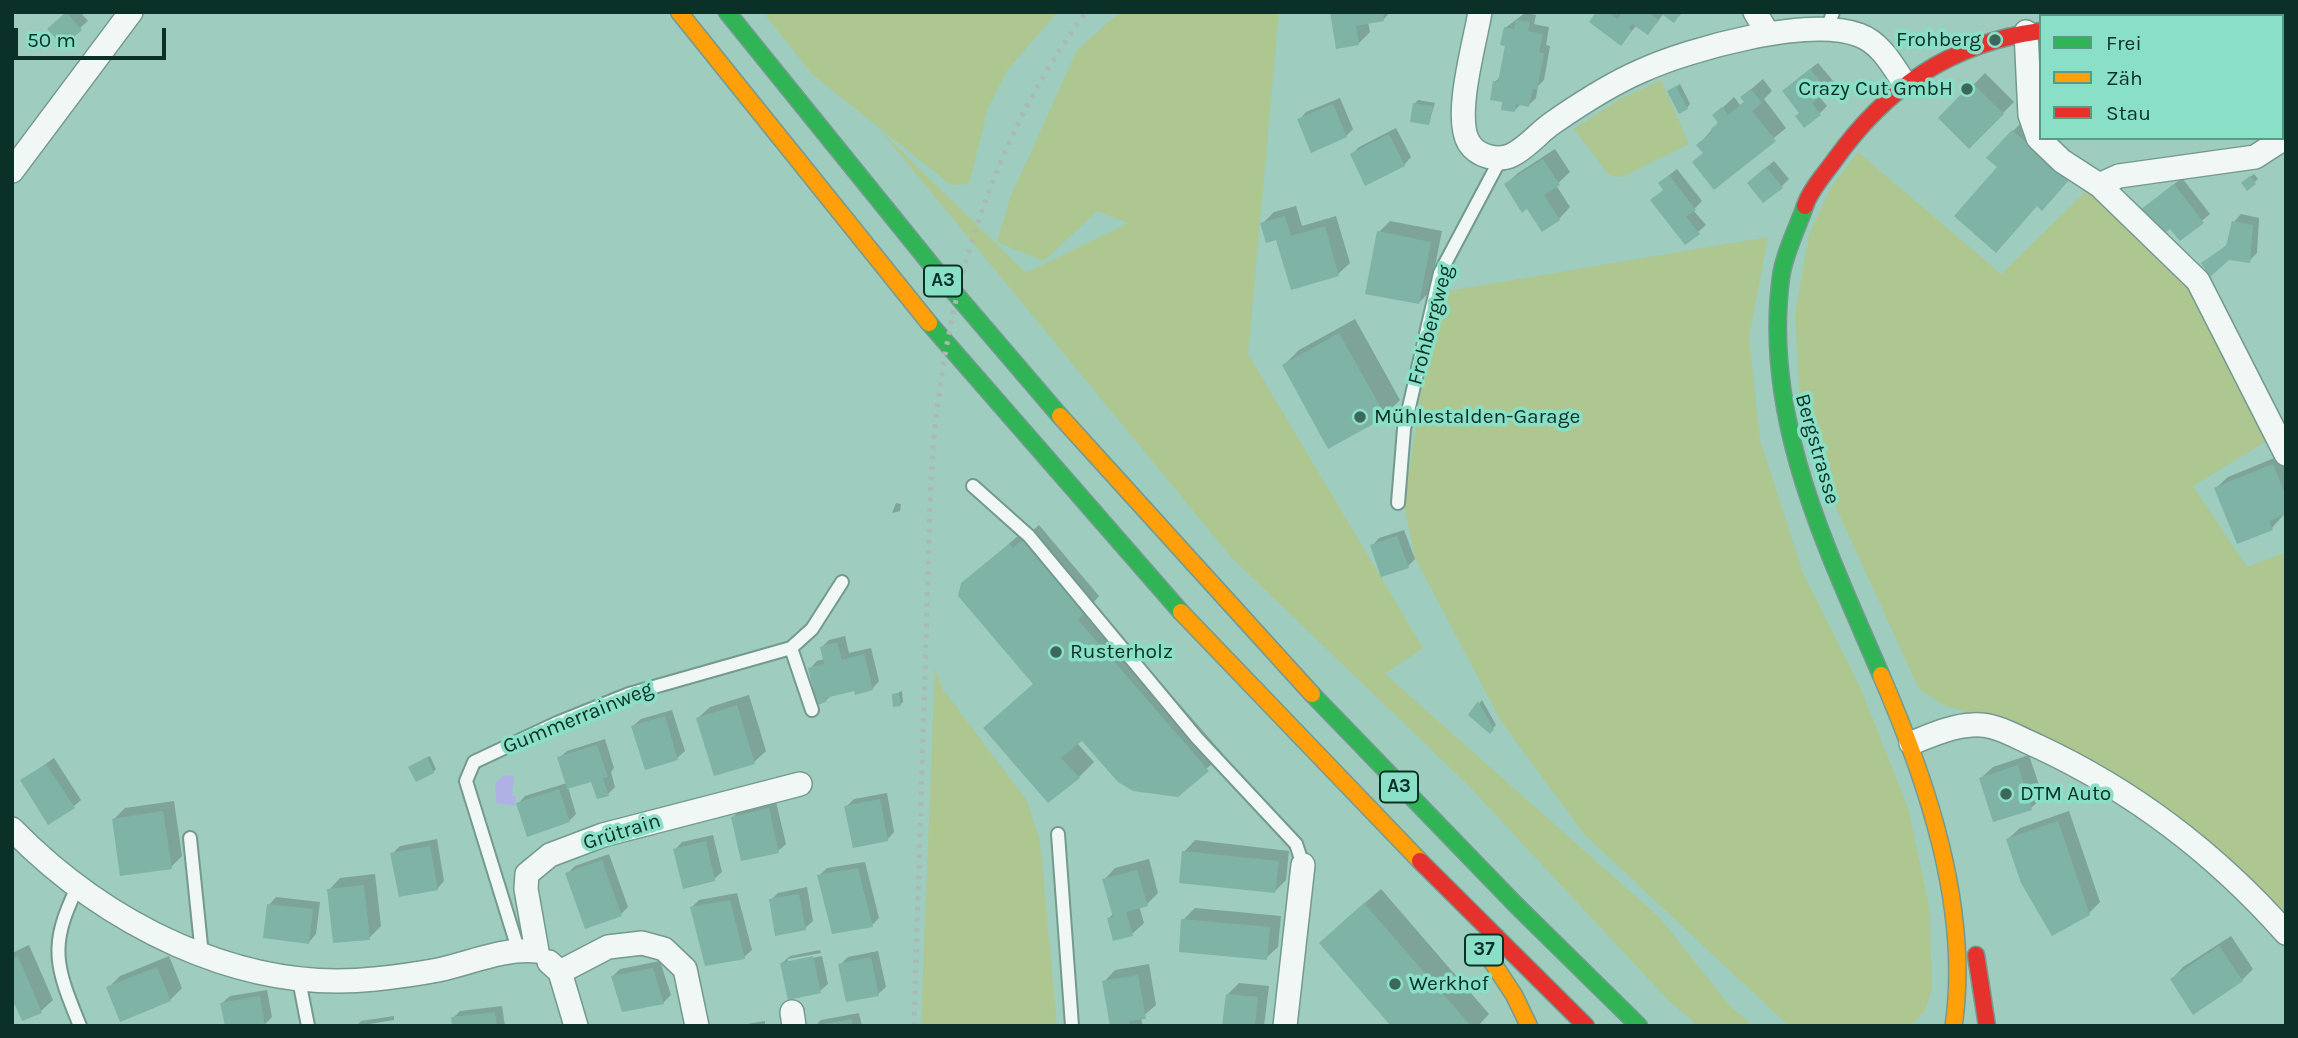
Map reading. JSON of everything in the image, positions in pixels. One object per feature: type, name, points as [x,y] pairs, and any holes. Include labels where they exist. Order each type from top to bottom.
[{"type":"main road","name":"A3","points":[[679,12],[872,255],[1148,575],[1434,877],[1586,1026]]},
{"type":"main road","name":"A3","points":[[727,12],[865,187],[976,321],[1170,542],[1353,740],[1638,1025]]},
{"type":"main road","name":"Bergstrasse","points":[[1952,1025],[1960,995],[1954,918],[1946,869],[1911,743],[1819,528],[1798,471],[1779,401],[1776,346],[1778,297],[1786,257],[1805,202],[1847,139],[1878,106],[1905,84],[1956,55],[2033,32]]},
{"type":"main road","name":"Bergstrasse","points":[[1911,743],[1944,790]]},
{"type":"main road","name":"37","points":[[1434,877],[1501,974],[1529,1026]]},
{"type":"main road","name":"Bergstrasse","points":[[1952,1025],[1966,1021],[1987,1026],[1974,939]]},
{"type":"street","points":[[12,171],[131,12]]},
{"type":"street","points":[[1480,12],[1463,126],[1469,144],[1478,152],[1501,158],[1511,155],[1552,123],[1639,72],[1682,55],[1830,21],[1875,45],[1905,84]]},
{"type":"street","points":[[1755,12],[1768,34]]},
{"type":"street","points":[[2033,32],[2030,115],[2039,139]]},
{"type":"street","points":[[2040,140],[2062,160],[2099,185],[2198,281],[2286,454]]},
{"type":"street","points":[[2099,185],[2119,176],[2255,157],[2281,140]]},
{"type":"street","points":[[1911,743],[1972,725],[1996,727],[2079,765],[2148,806],[2211,856],[2286,933]]},
{"type":"street","name":"Grütrain","points":[[527,950],[527,874],[550,855],[603,835],[800,784]]},
{"type":"street","points":[[12,829],[77,888],[139,927],[202,955],[299,980],[372,979],[437,970],[527,950],[559,972],[576,1026]]},
{"type":"street","points":[[1285,1026],[1303,865]]},
{"type":"street","points":[[559,972],[608,947],[642,943],[664,949],[685,969],[697,1026]]},
{"type":"lane","name":"Frohbergweg","points":[[1398,503],[1404,429],[1440,273],[1501,158]]},
{"type":"lane","points":[[973,486],[1029,536],[1197,738],[1296,844],[1303,865]]},
{"type":"lane","name":"Gummerrainweg","points":[[527,950],[466,781],[474,762],[557,723],[629,694],[791,648],[812,629],[842,582]]},
{"type":"lane","points":[[791,648],[812,710]]},
{"type":"lane","points":[[1058,834],[1072,1026]]},
{"type":"lane","points":[[190,838],[202,955]]},
{"type":"lane","points":[[77,888],[58,932],[57,947],[64,988],[80,1026]]},
{"type":"lane","points":[[299,980],[308,1026]]},
{"type":"green space","points":[[763,12],[1058,12],[1008,69],[988,108],[969,184],[951,185],[812,74]]},
{"type":"green space","points":[[1120,12],[1279,12],[1248,354],[1423,648],[1385,674],[1659,917],[1730,1006],[1754,1026],[1698,1026],[1668,1000],[1467,784],[1232,558],[880,130],[1026,273],[1128,223],[1097,211],[1044,261],[997,242],[1010,198],[1077,50]]},
{"type":"green space","points":[[1661,80],[1689,144],[1622,177],[1609,175],[1574,129],[1620,99]]},
{"type":"green space","points":[[1858,152],[2001,274],[2086,191],[2180,274],[2270,439],[2193,486],[2247,567],[2286,552],[2286,923],[2144,793],[2054,740],[1944,705],[1919,689],[1833,501],[1800,396],[1795,315],[1809,235],[1831,187]]},
{"type":"green space","points":[[1768,237],[1749,338],[1760,440],[1803,573],[1861,689],[1908,808],[1929,905],[1932,988],[1925,1011],[1910,1026],[1789,1026],[1584,834],[1501,721],[1415,558],[1404,505],[1436,293]]},
{"type":"green space","points":[[935,668],[942,688],[1027,801],[1040,841],[1057,1026],[921,1026]]},
{"type":"water","points":[[506,775],[514,776],[514,806],[496,803],[496,784]]},
{"type":"building","points":[[66,12],[82,30],[63,46],[47,29]]},
{"type":"building","points":[[1330,12],[1383,12],[1384,21],[1356,26],[1359,45],[1336,49]]},
{"type":"building","points":[[1596,12],[1608,12],[1617,19],[1621,15],[1617,12],[1648,12],[1659,20],[1648,35],[1632,24],[1629,28],[1632,31],[1621,46],[1589,22]]},
{"type":"building","points":[[1659,12],[1682,12],[1674,23]]},
{"type":"building","points":[[1516,20],[1530,22],[1528,31],[1543,34],[1539,52],[1544,53],[1537,90],[1533,89],[1529,107],[1516,104],[1515,112],[1501,110],[1502,102],[1490,100],[1493,81],[1498,82],[1505,46],[1500,45],[1504,27],[1514,29]]},
{"type":"building","points":[[1810,69],[1828,90],[1812,103],[1821,115],[1804,128],[1795,116],[1799,113],[1782,91]]},
{"type":"building","points":[[1972,83],[2004,114],[1969,149],[1938,118]]},
{"type":"building","points":[[1676,86],[1688,109],[1679,114],[1667,91]]},
{"type":"building","points":[[1751,89],[1762,103],[1752,111],[1776,141],[1714,190],[1692,162],[1703,153],[1696,145],[1713,131],[1711,129],[1718,123],[1712,115],[1722,107],[1728,115],[1744,102],[1740,97]]},
{"type":"building","points":[[1413,103],[1433,106],[1429,125],[1410,122]]},
{"type":"building","points":[[1333,104],[1347,137],[1311,153],[1297,119]]},
{"type":"building","points":[[2012,130],[2069,180],[2042,211],[2037,206],[1996,253],[1954,216],[1997,167],[1986,158]]},
{"type":"building","points":[[1389,134],[1405,166],[1365,186],[1350,154]]},
{"type":"building","points":[[1543,159],[1560,185],[1544,195],[1560,220],[1542,232],[1527,209],[1522,213],[1504,184]]},
{"type":"building","points":[[1766,167],[1783,188],[1763,203],[1747,183]]},
{"type":"building","points":[[1669,175],[1696,210],[1686,217],[1700,234],[1685,245],[1650,200],[1663,190],[1658,183]]},
{"type":"building","points":[[2250,176],[2256,184],[2247,191],[2241,183]]},
{"type":"building","points":[[2174,184],[2204,223],[2180,241],[2170,229],[2160,236],[2140,210]]},
{"type":"building","points":[[1285,216],[1291,236],[1325,226],[1339,276],[1291,290],[1276,240],[1266,243],[1260,223]]},
{"type":"building","points":[[2232,221],[2253,225],[2250,263],[2229,260],[2210,277],[2201,263],[2226,246]]},
{"type":"building","points":[[1377,231],[1431,242],[1419,304],[1365,294]]},
{"type":"building","points":[[1339,333],[1386,417],[1328,449],[1282,365]]},
{"type":"building","points":[[2273,464],[2286,496],[2286,514],[2269,521],[2273,530],[2237,544],[2214,488]]},
{"type":"building","points":[[1397,536],[1409,568],[1381,577],[1370,545]]},
{"type":"building","name":"Rusterholz","points":[[1023,539],[1085,612],[1078,620],[1209,771],[1178,797],[1133,791],[1118,782],[1082,741],[1061,758],[1080,778],[1048,803],[983,728],[1033,684],[958,596],[961,583],[1009,544],[1013,548]]},
{"type":"building","points":[[837,642],[842,660],[864,654],[873,690],[855,695],[854,691],[825,698],[826,702],[817,705],[808,668],[824,664],[820,647]]},
{"type":"building","points":[[899,693],[901,706],[893,707],[892,694]]},
{"type":"building","points":[[1478,701],[1494,729],[1490,734],[1468,715]]},
{"type":"building","points":[[737,705],[755,764],[714,776],[696,718]]},
{"type":"building","points":[[665,716],[678,760],[645,770],[631,726]]},
{"type":"building","points":[[597,745],[608,777],[603,778],[609,796],[597,799],[591,782],[567,789],[557,757]]},
{"type":"building","points":[[427,757],[434,773],[416,782],[408,767]]},
{"type":"building","points":[[46,764],[75,808],[48,825],[20,780]]},
{"type":"building","name":"DTM Auto","points":[[2018,765],[2032,810],[1993,822],[1979,778]]},
{"type":"building","points":[[559,789],[570,822],[527,837],[516,803]]},
{"type":"building","points":[[880,799],[888,841],[853,848],[844,806]]},
{"type":"building","points":[[769,808],[779,853],[741,861],[731,817]]},
{"type":"building","points":[[163,811],[172,869],[120,876],[112,819]]},
{"type":"building","points":[[2058,821],[2090,915],[2052,936],[2021,883],[2006,839]]},
{"type":"building","points":[[706,841],[715,881],[683,889],[673,849]]},
{"type":"building","points":[[430,846],[438,890],[399,897],[390,853]]},
{"type":"building","points":[[1182,851],[1279,861],[1275,893],[1179,883]]},
{"type":"building","points":[[602,860],[622,916],[585,929],[565,873]]},
{"type":"building","points":[[858,868],[873,927],[832,934],[817,875]]},
{"type":"building","points":[[1137,870],[1148,906],[1126,912],[1133,936],[1113,941],[1107,918],[1113,917],[1102,879]]},
{"type":"building","points":[[364,885],[370,940],[333,943],[327,889]]},
{"type":"building","points":[[799,894],[806,930],[775,936],[769,899]]},
{"type":"building","points":[[730,900],[745,959],[705,966],[690,907]]},
{"type":"building","name":"Werkhof","points":[[1364,903],[1471,1026],[1391,1026],[1319,943]]},
{"type":"building","points":[[267,904],[313,909],[309,944],[263,938]]},
{"type":"building","points":[[1181,919],[1270,927],[1267,960],[1179,952]]},
{"type":"building","points":[[2219,946],[2243,981],[2193,1015],[2170,979]]},
{"type":"building","points":[[18,956],[42,1013],[22,1021],[15,1005],[12,1006],[12,958]]},
{"type":"building","points":[[813,956],[821,993],[788,1000],[780,963]]},
{"type":"building","points":[[871,957],[879,996],[846,1002],[838,964]]},
{"type":"building","points":[[157,967],[171,1001],[120,1022],[106,987]]},
{"type":"building","points":[[653,968],[664,1004],[622,1012],[611,976]]},
{"type":"building","points":[[1138,975],[1146,1019],[1129,1021],[1130,1026],[1110,1026],[1102,981]]},
{"type":"building","points":[[1226,994],[1258,997],[1255,1026],[1222,1026]]},
{"type":"building","points":[[260,996],[265,1026],[225,1026],[220,1003]]},
{"type":"building","points":[[495,1012],[497,1026],[452,1026],[451,1017]]},
{"type":"building","points":[[852,1019],[853,1026],[824,1026],[824,1024]]},
{"type":"railway","points":[[914,1026],[931,478],[945,354],[974,233],[995,175],[1051,64],[1086,12]]},
{"type":"traffic: fast","points":[[727,12],[942,278],[1060,416]]},
{"type":"traffic: fast","points":[[1805,206],[1781,277],[1778,330],[1781,381],[1790,432],[1804,482],[1840,580],[1881,675]]},
{"type":"traffic: fast","points":[[929,323],[1181,612]]},
{"type":"traffic: fast","points":[[1312,694],[1517,906],[1639,1026]]},
{"type":"traffic: slow","points":[[679,12],[929,323]]},
{"type":"traffic: slow","points":[[1060,416],[1312,694]]},
{"type":"traffic: slow","points":[[1181,612],[1420,861]]},
{"type":"traffic: slow","points":[[1881,675],[1914,758],[1941,845],[1956,935],[1954,1023]]},
{"type":"traffic: slow","points":[[1481,945],[1514,995],[1529,1026]]},
{"type":"traffic: jam","points":[[1805,206],[1810,194],[1854,135],[1898,91],[1949,58],[2008,37],[2039,31]]},
{"type":"traffic: jam","points":[[1420,861],[1586,1026]]},
{"type":"traffic: jam","points":[[1976,955],[1987,1026]]},
{"type":"place","name":"Frohberg","points":[[1995,40]]},
{"type":"place","name":"Crazy Cut GmbH","points":[[1967,89]]},
{"type":"place","name":"Mühlestalden-Garage","points":[[1360,417]]},
{"type":"place","name":"Rusterholz","points":[[1056,652]]},
{"type":"place","name":"DTM Auto","points":[[2006,794]]},
{"type":"place","name":"Werkhof","points":[[1395,984]]}]
